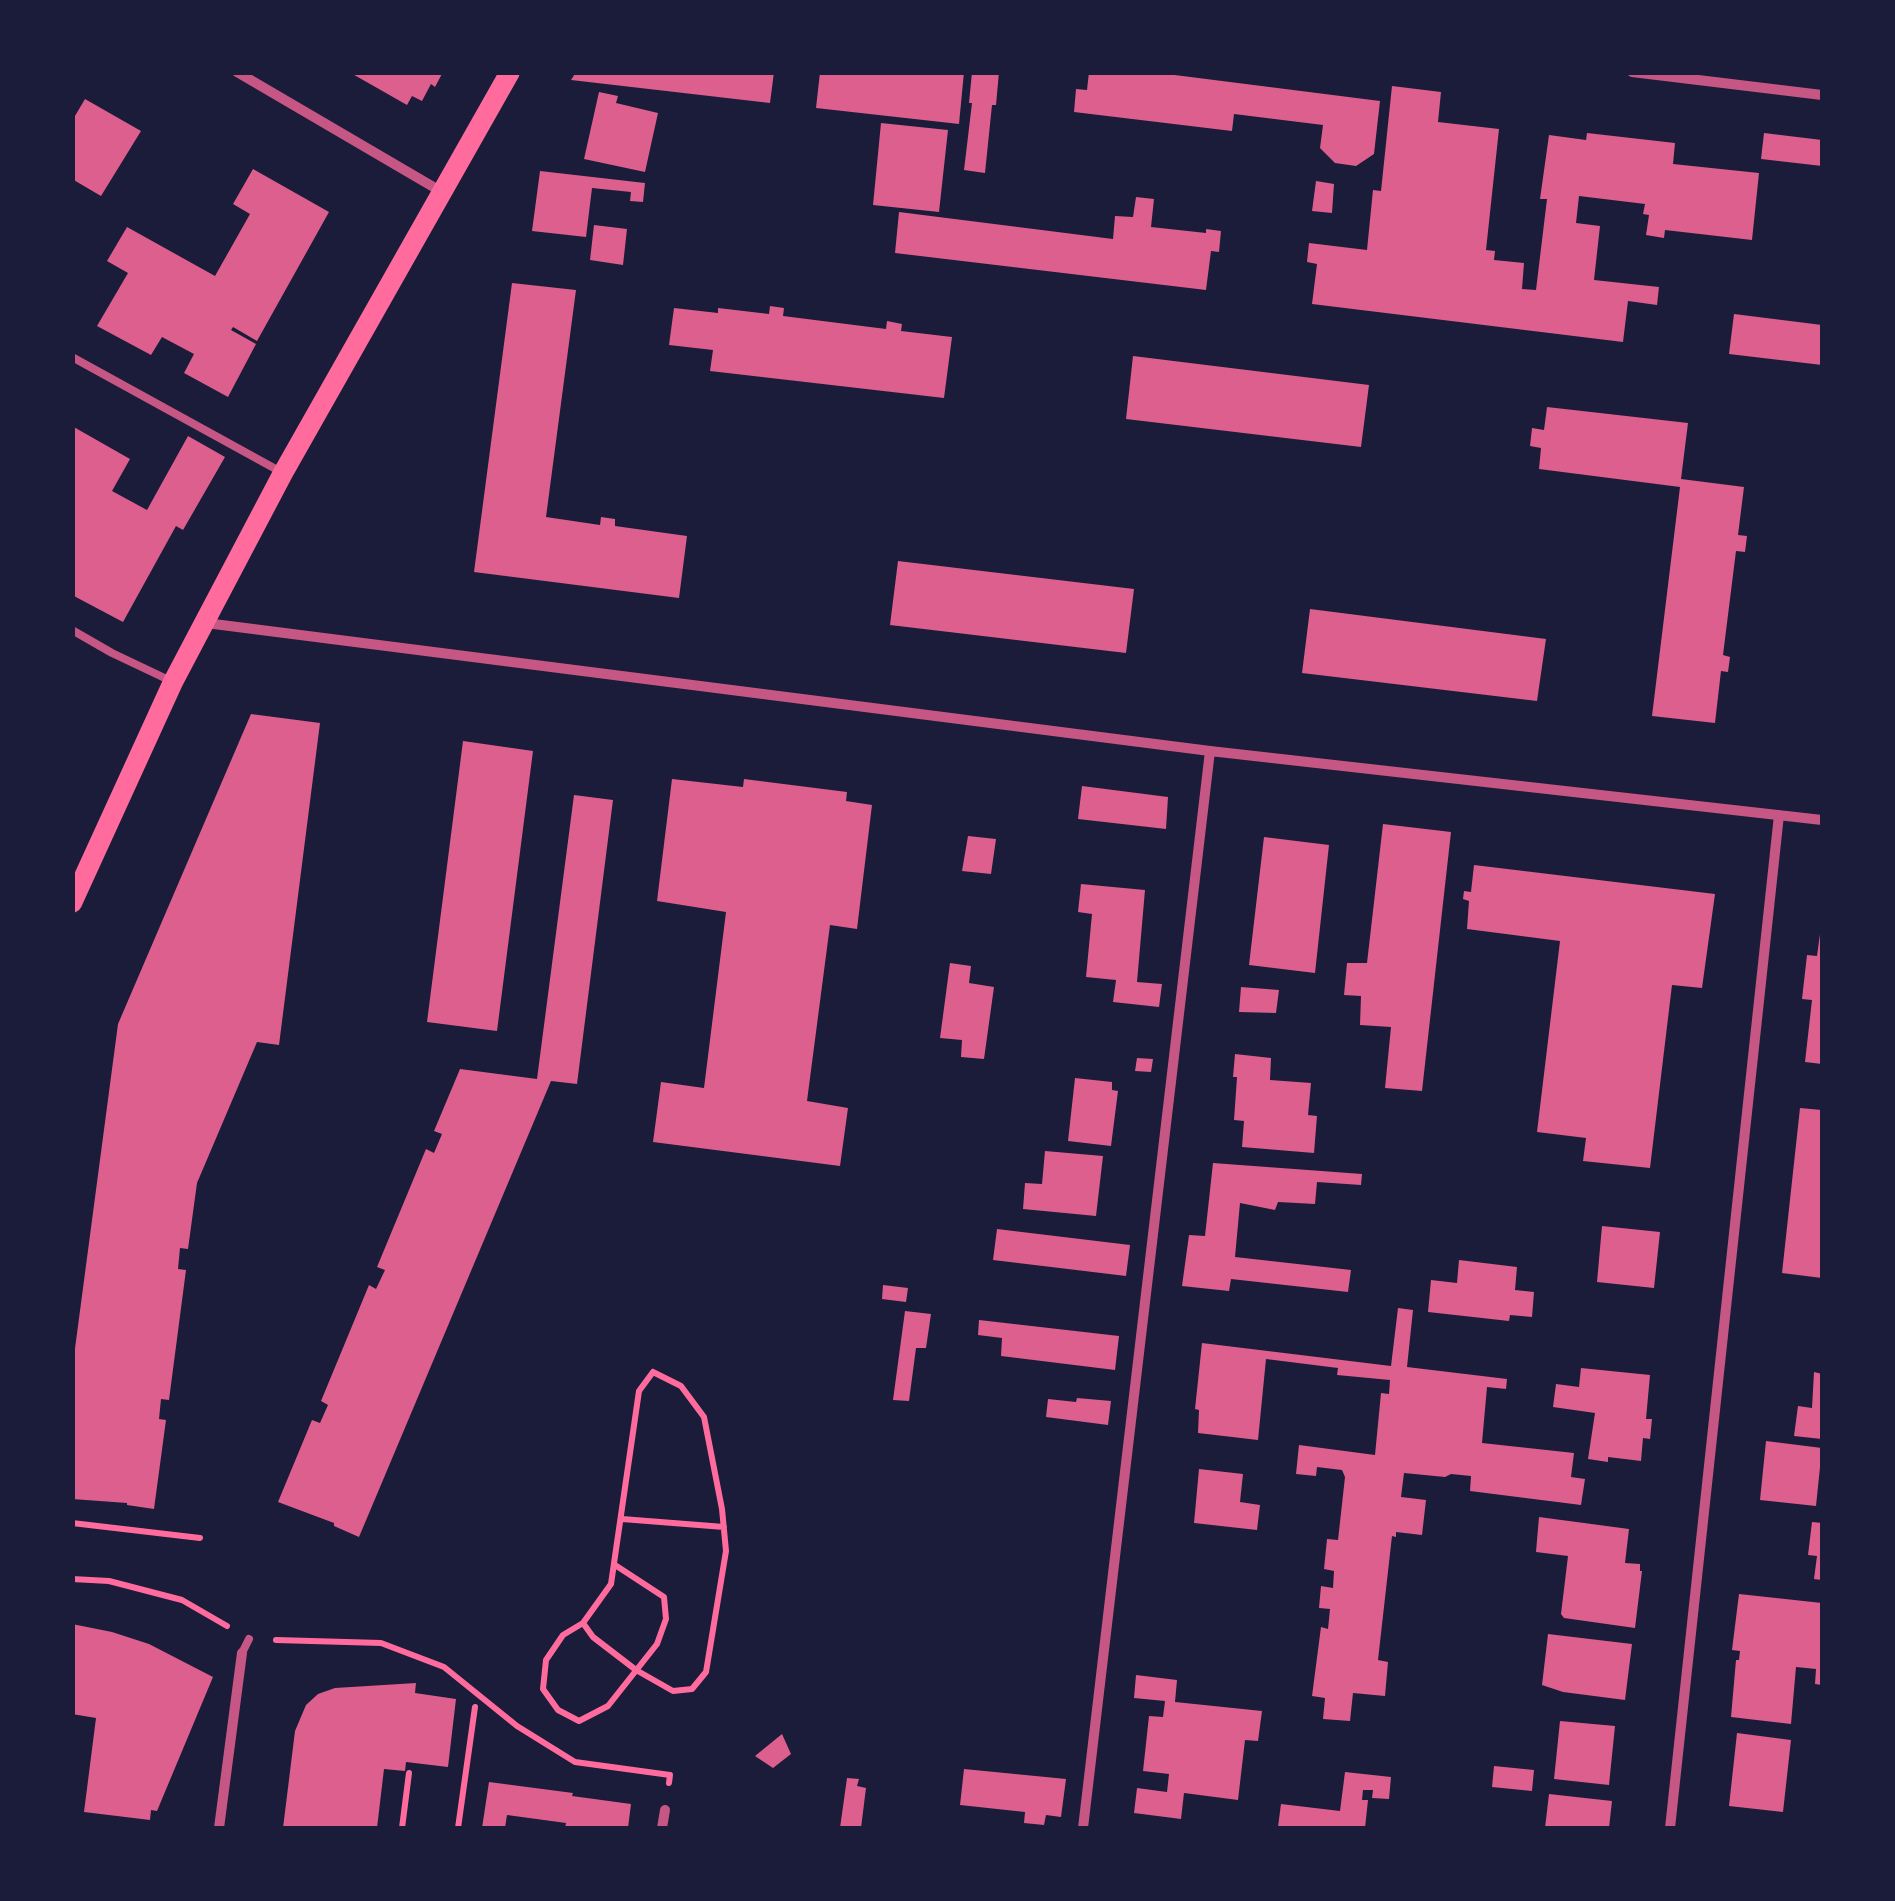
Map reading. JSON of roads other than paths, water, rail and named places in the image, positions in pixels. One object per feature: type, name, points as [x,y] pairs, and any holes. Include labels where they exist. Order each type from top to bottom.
[{"type":"main road","points":[[72,903],[173,682],[282,472],[510,72]]},
{"type":"street","points":[[237,72],[442,192]]},
{"type":"street","points":[[1632,72],[1822,95]]},
{"type":"street","points":[[204,622],[1210,751],[1822,820]]},
{"type":"street","points":[[1083,1828],[1210,751]]},
{"type":"street","points":[[1670,1828],[1778,815]]},
{"type":"street","points":[[219,1828],[242,1654]]},
{"type":"street","points":[[662,1828],[664,1810]]},
{"type":"lane","points":[[72,357],[282,472]]},
{"type":"lane","points":[[72,630],[173,682]]},
{"type":"lane","points":[[242,1654],[250,1638]]}]
